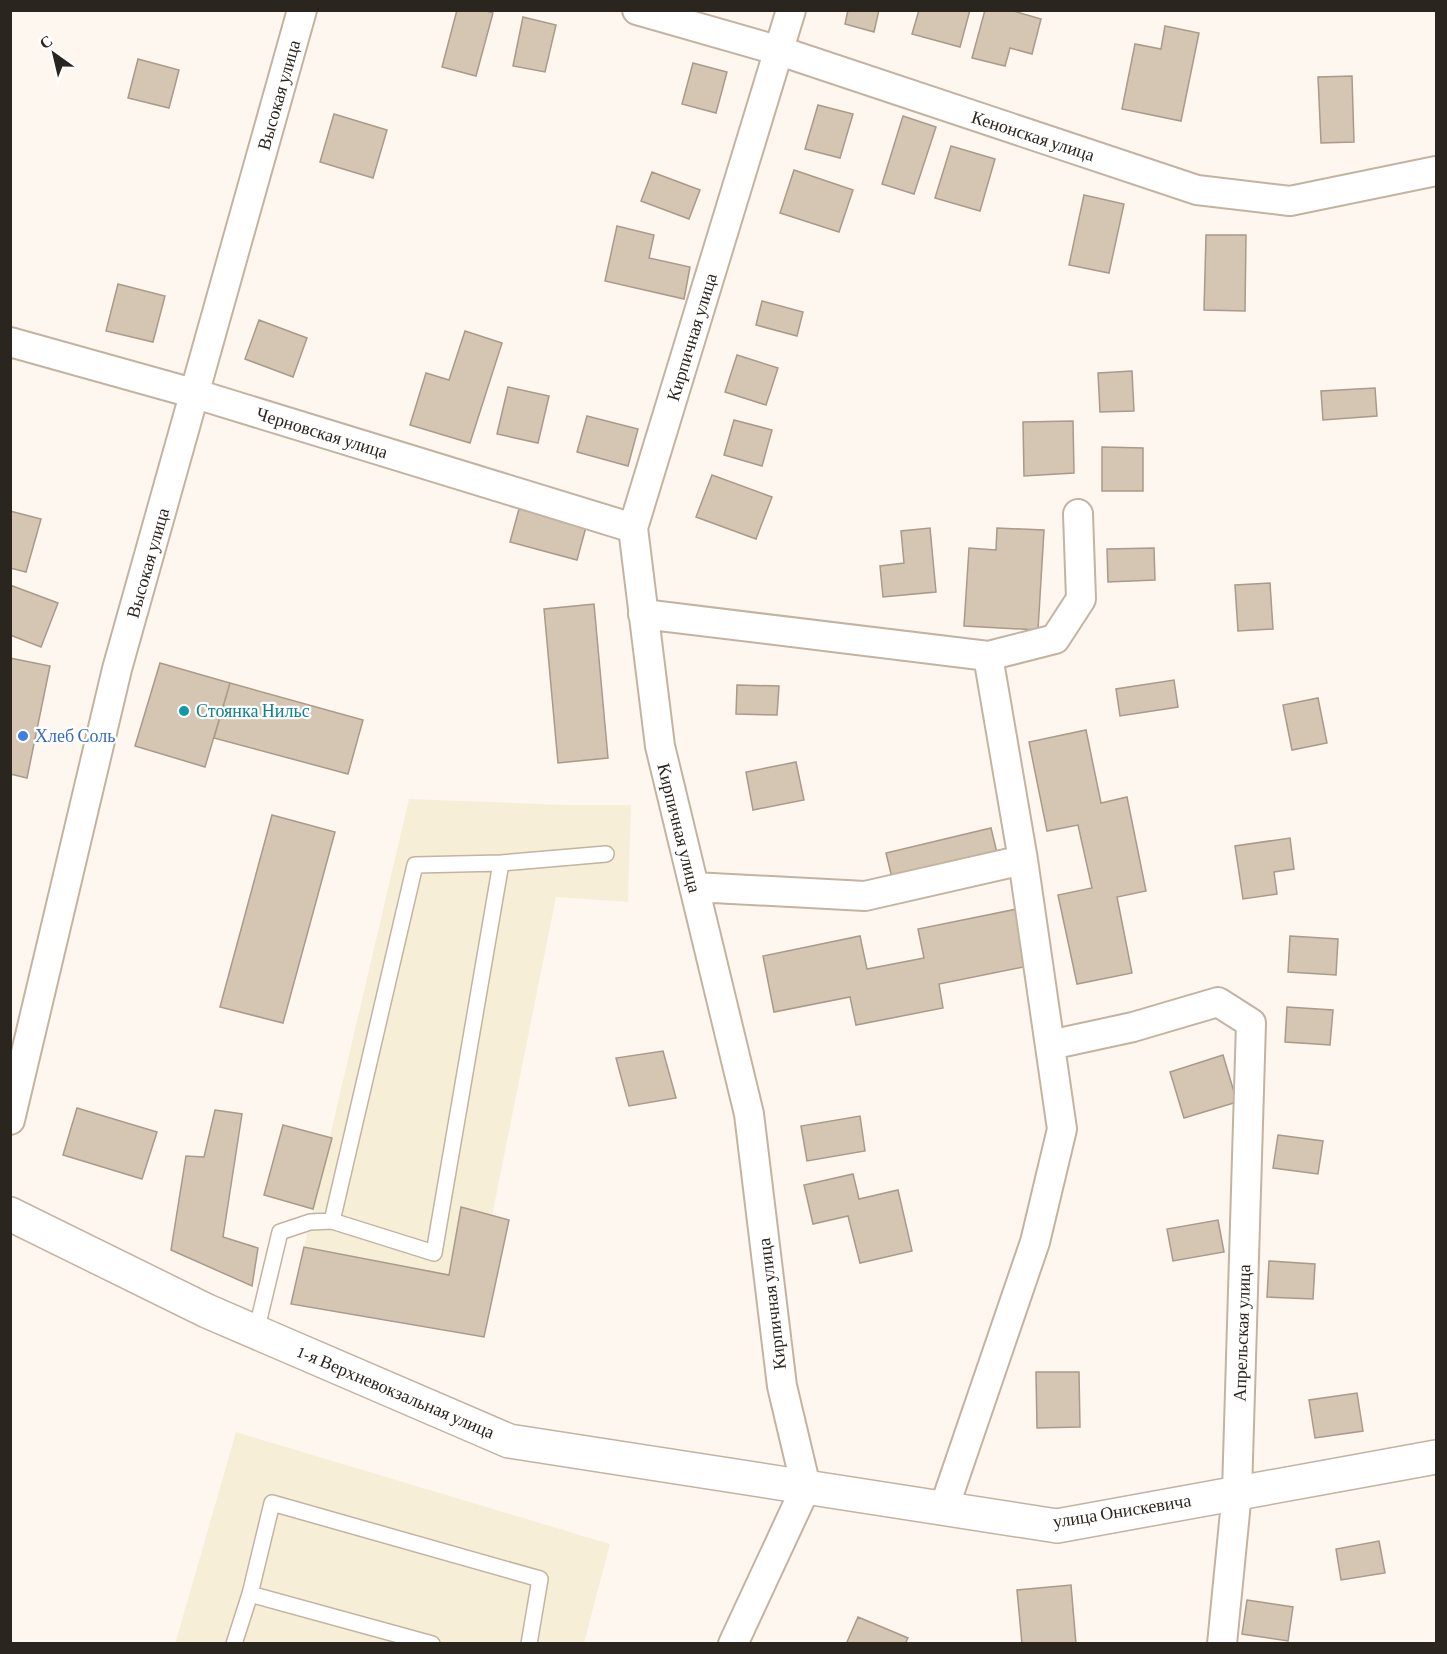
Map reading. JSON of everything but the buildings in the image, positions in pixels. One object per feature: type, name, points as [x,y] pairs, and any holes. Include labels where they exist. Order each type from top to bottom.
[{"type":"street","name":"Высокая улица","points":[[10,1120],[117,669],[302,10]]},
{"type":"street","name":"Кенонская улица","points":[[637,10],[780,51],[1197,190],[1290,201],[1437,171]]},
{"type":"street","name":"Кирпичная улица","points":[[792,10],[633,528],[660,746],[749,1114],[782,1386],[806,1487]]},
{"type":"street","name":"Черновская улица","points":[[10,342],[196,394],[633,528]]},
{"type":"street","points":[[643,614],[988,656],[1054,639],[1081,599],[1078,514]]},
{"type":"street","points":[[944,1508],[1035,1242],[1062,1129],[1023,860],[988,656]]},
{"type":"street","points":[[694,887],[865,896],[1023,860]]},
{"type":"street","name":"Апрельская улица","points":[[1050,1045],[1133,1027],[1218,1002],[1251,1023],[1237,1492],[1222,1644]]},
{"type":"street","name":"1-я Верхневокзальная улица","points":[[10,1214],[207,1311],[509,1441],[806,1487]]},
{"type":"street","name":"улица Онискевича","points":[[806,1487],[1057,1526],[1437,1457]]},
{"type":"street","points":[[734,1644],[806,1487]]},
{"type":"lane","points":[[332,1221],[415,865],[501,863],[606,854]]},
{"type":"lane","points":[[256,1332],[280,1232],[310,1222],[332,1221],[434,1253],[501,863]]},
{"type":"lane","points":[[234,1644],[250,1594],[272,1503],[540,1579],[529,1644]]},
{"type":"lane","points":[[250,1594],[432,1644]]},
{"type":"shaded area","points":[[409,799],[631,805],[628,902],[556,897],[492,1216],[461,1208],[449,1275],[304,1247]]},
{"type":"shaded area","points":[[236,1432],[610,1544],[584,1643],[175,1644]]},
{"type":"place","name":"Стоянка Нильс","points":[[184,711]]},
{"type":"place","name":"Хлеб Соль","points":[[23,736]]}]
